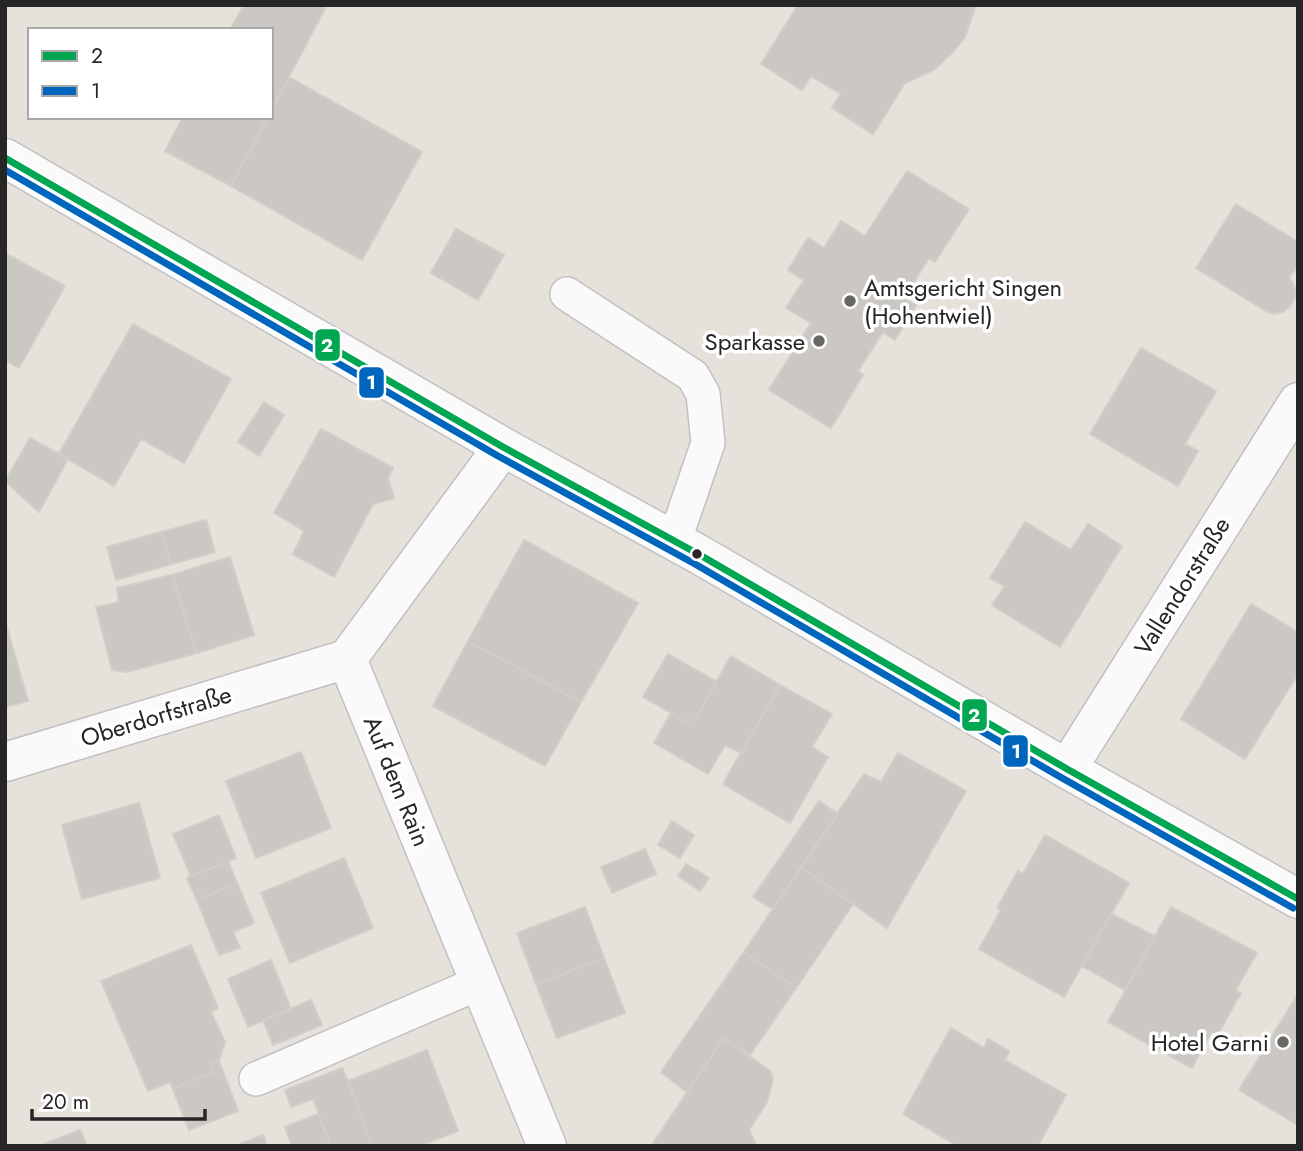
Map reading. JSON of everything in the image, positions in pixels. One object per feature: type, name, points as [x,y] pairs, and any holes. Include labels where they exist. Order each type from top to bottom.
[{"type":"street","points":[[5,158],[503,447],[1298,899]]},
{"type":"street","name":"Vallendorstraße","points":[[1067,769],[1298,402]]},
{"type":"street","points":[[347,659],[503,447]]},
{"type":"street","name":"Oberdorfstraße","points":[[5,762],[347,659]]},
{"type":"street","name":"Auf dem Rain","points":[[347,659],[547,1146]]},
{"type":"lane","points":[[567,295],[693,376],[703,394],[708,443],[674,542]]},
{"type":"lane","points":[[256,1079],[479,983]]},
{"type":"building","points":[[244,5],[327,5],[273,107],[273,28],[231,28]]},
{"type":"building","points":[[798,5],[976,5],[965,37],[954,51],[934,70],[905,83],[873,134],[832,108],[841,94],[811,76],[802,90],[761,64]]},
{"type":"building","points":[[289,77],[422,152],[362,260],[231,186],[267,119],[273,119],[273,107]]},
{"type":"building","points":[[182,119],[267,119],[231,186],[165,151]]},
{"type":"building","name":"Amtsgericht Singen (Hohentwiel)","points":[[907,171],[969,209],[935,262],[929,258],[904,298],[916,305],[895,340],[883,332],[858,371],[863,375],[831,428],[769,390],[811,323],[786,308],[804,280],[788,270],[808,238],[824,248],[841,221],[865,236]]},
{"type":"building","points":[[1236,204],[1298,242],[1298,265],[1289,278],[1294,285],[1296,296],[1283,312],[1274,314],[1266,311],[1196,268]]},
{"type":"building","points":[[456,229],[504,255],[478,300],[431,273]]},
{"type":"building","points":[[5,253],[65,286],[19,368],[5,360]]},
{"type":"building","points":[[133,324],[231,379],[184,463],[141,439],[114,486],[59,454]]},
{"type":"building","points":[[1141,348],[1216,391],[1185,444],[1198,451],[1178,486],[1090,434]]},
{"type":"building","points":[[264,402],[284,415],[259,456],[238,442]]},
{"type":"building","points":[[321,429],[393,468],[388,478],[394,498],[373,504],[334,577],[293,554],[304,531],[274,513]]},
{"type":"building","points":[[30,438],[68,459],[39,512],[5,481]]},
{"type":"building","points":[[206,520],[215,552],[171,564],[161,532]]},
{"type":"building","points":[[1025,522],[1071,550],[1088,524],[1122,546],[1060,647],[992,605],[1005,586],[990,578]]},
{"type":"building","points":[[161,532],[171,564],[116,580],[107,547]]},
{"type":"building","points":[[524,540],[638,603],[581,702],[468,641]]},
{"type":"building","points":[[230,557],[254,635],[197,653],[172,575]]},
{"type":"building","points":[[172,575],[197,653],[127,672],[112,670],[96,607],[119,602],[117,588]]},
{"type":"building","points":[[1251,604],[1298,632],[1298,674],[1245,759],[1181,719]]},
{"type":"building","points":[[5,621],[28,701],[5,707]]},
{"type":"building","points":[[468,641],[581,702],[545,766],[433,706]]},
{"type":"building","points":[[668,654],[717,682],[692,725],[643,697]]},
{"type":"building","points":[[731,656],[780,685],[741,753],[725,745],[708,774],[654,743],[671,713],[692,725]]},
{"type":"building","points":[[780,685],[832,714],[812,747],[828,757],[790,823],[723,784]]},
{"type":"building","points":[[301,752],[331,828],[256,858],[226,781]]},
{"type":"building","points":[[898,753],[966,791],[887,928],[801,867],[864,774],[881,782]]},
{"type":"building","points":[[819,801],[838,814],[773,909],[753,897]]},
{"type":"building","points":[[139,803],[160,878],[82,899],[62,825]]},
{"type":"building","points":[[219,815],[236,858],[191,877],[173,834]]},
{"type":"building","points":[[672,821],[694,835],[680,858],[658,845]]},
{"type":"building","points":[[1045,835],[1129,883],[1064,997],[979,949],[1001,910],[997,908],[1018,871],[1023,874]]},
{"type":"building","points":[[645,849],[656,874],[612,893],[601,867]]},
{"type":"building","points":[[344,858],[373,928],[290,963],[261,893]]},
{"type":"building","points":[[228,861],[237,883],[197,900],[187,878]]},
{"type":"building","points":[[686,864],[709,878],[700,891],[678,876]]},
{"type":"building","points":[[801,867],[853,904],[796,988],[744,952]]},
{"type":"building","points":[[237,883],[254,923],[233,932],[240,948],[219,955],[197,900]]},
{"type":"building","points":[[585,907],[604,958],[536,984],[517,933]]},
{"type":"building","points":[[1171,907],[1257,953],[1235,991],[1241,993],[1218,1034],[1212,1031],[1192,1068],[1108,1022]]},
{"type":"building","points":[[1111,914],[1155,936],[1125,990],[1082,966]]},
{"type":"building","points":[[191,945],[218,1008],[211,1012],[225,1042],[219,1061],[210,1064],[213,1073],[173,1089],[170,1082],[148,1091],[101,981]]},
{"type":"building","points":[[744,952],[796,988],[750,1055],[724,1038],[687,1092],[661,1072]]},
{"type":"building","points":[[604,958],[625,1013],[557,1038],[536,984]]},
{"type":"building","points":[[271,960],[291,1009],[248,1027],[228,979]]},
{"type":"building","name":"Hotel Garni","points":[[1298,994],[1298,1125],[1239,1090]]},
{"type":"building","points":[[311,1000],[322,1025],[273,1045],[263,1020]]},
{"type":"building","points":[[951,1028],[984,1048],[988,1039],[1009,1051],[1005,1060],[1066,1095],[1038,1146],[958,1146],[903,1114]]},
{"type":"building","points":[[724,1038],[770,1071],[773,1079],[767,1102],[749,1130],[757,1146],[651,1146]]},
{"type":"building","points":[[427,1050],[458,1131],[420,1146],[372,1146],[348,1081]]},
{"type":"building","points":[[219,1061],[238,1111],[189,1130],[173,1089],[213,1073],[210,1064]]},
{"type":"building","points":[[342,1068],[372,1146],[331,1146],[313,1099],[291,1107],[285,1090]]},
{"type":"building","points":[[318,1114],[331,1146],[292,1146],[285,1127]]},
{"type":"building","points":[[80,1130],[87,1146],[39,1146]]},
{"type":"building","points":[[263,1135],[267,1146],[235,1146]]},
{"type":"transit line","name":"2","points":[[5,158],[503,447],[700,555],[1067,769],[1298,899]]},
{"type":"transit line","name":"1","points":[[5,170],[498,456],[695,564],[1062,778],[1293,908]]},
{"type":"place","name":"Amtsgericht Singen (Hohentwiel)","points":[[850,301]]},
{"type":"place","name":"Sparkasse","points":[[819,341]]},
{"type":"place","name":"Hotel Garni","points":[[1283,1042]]}]
